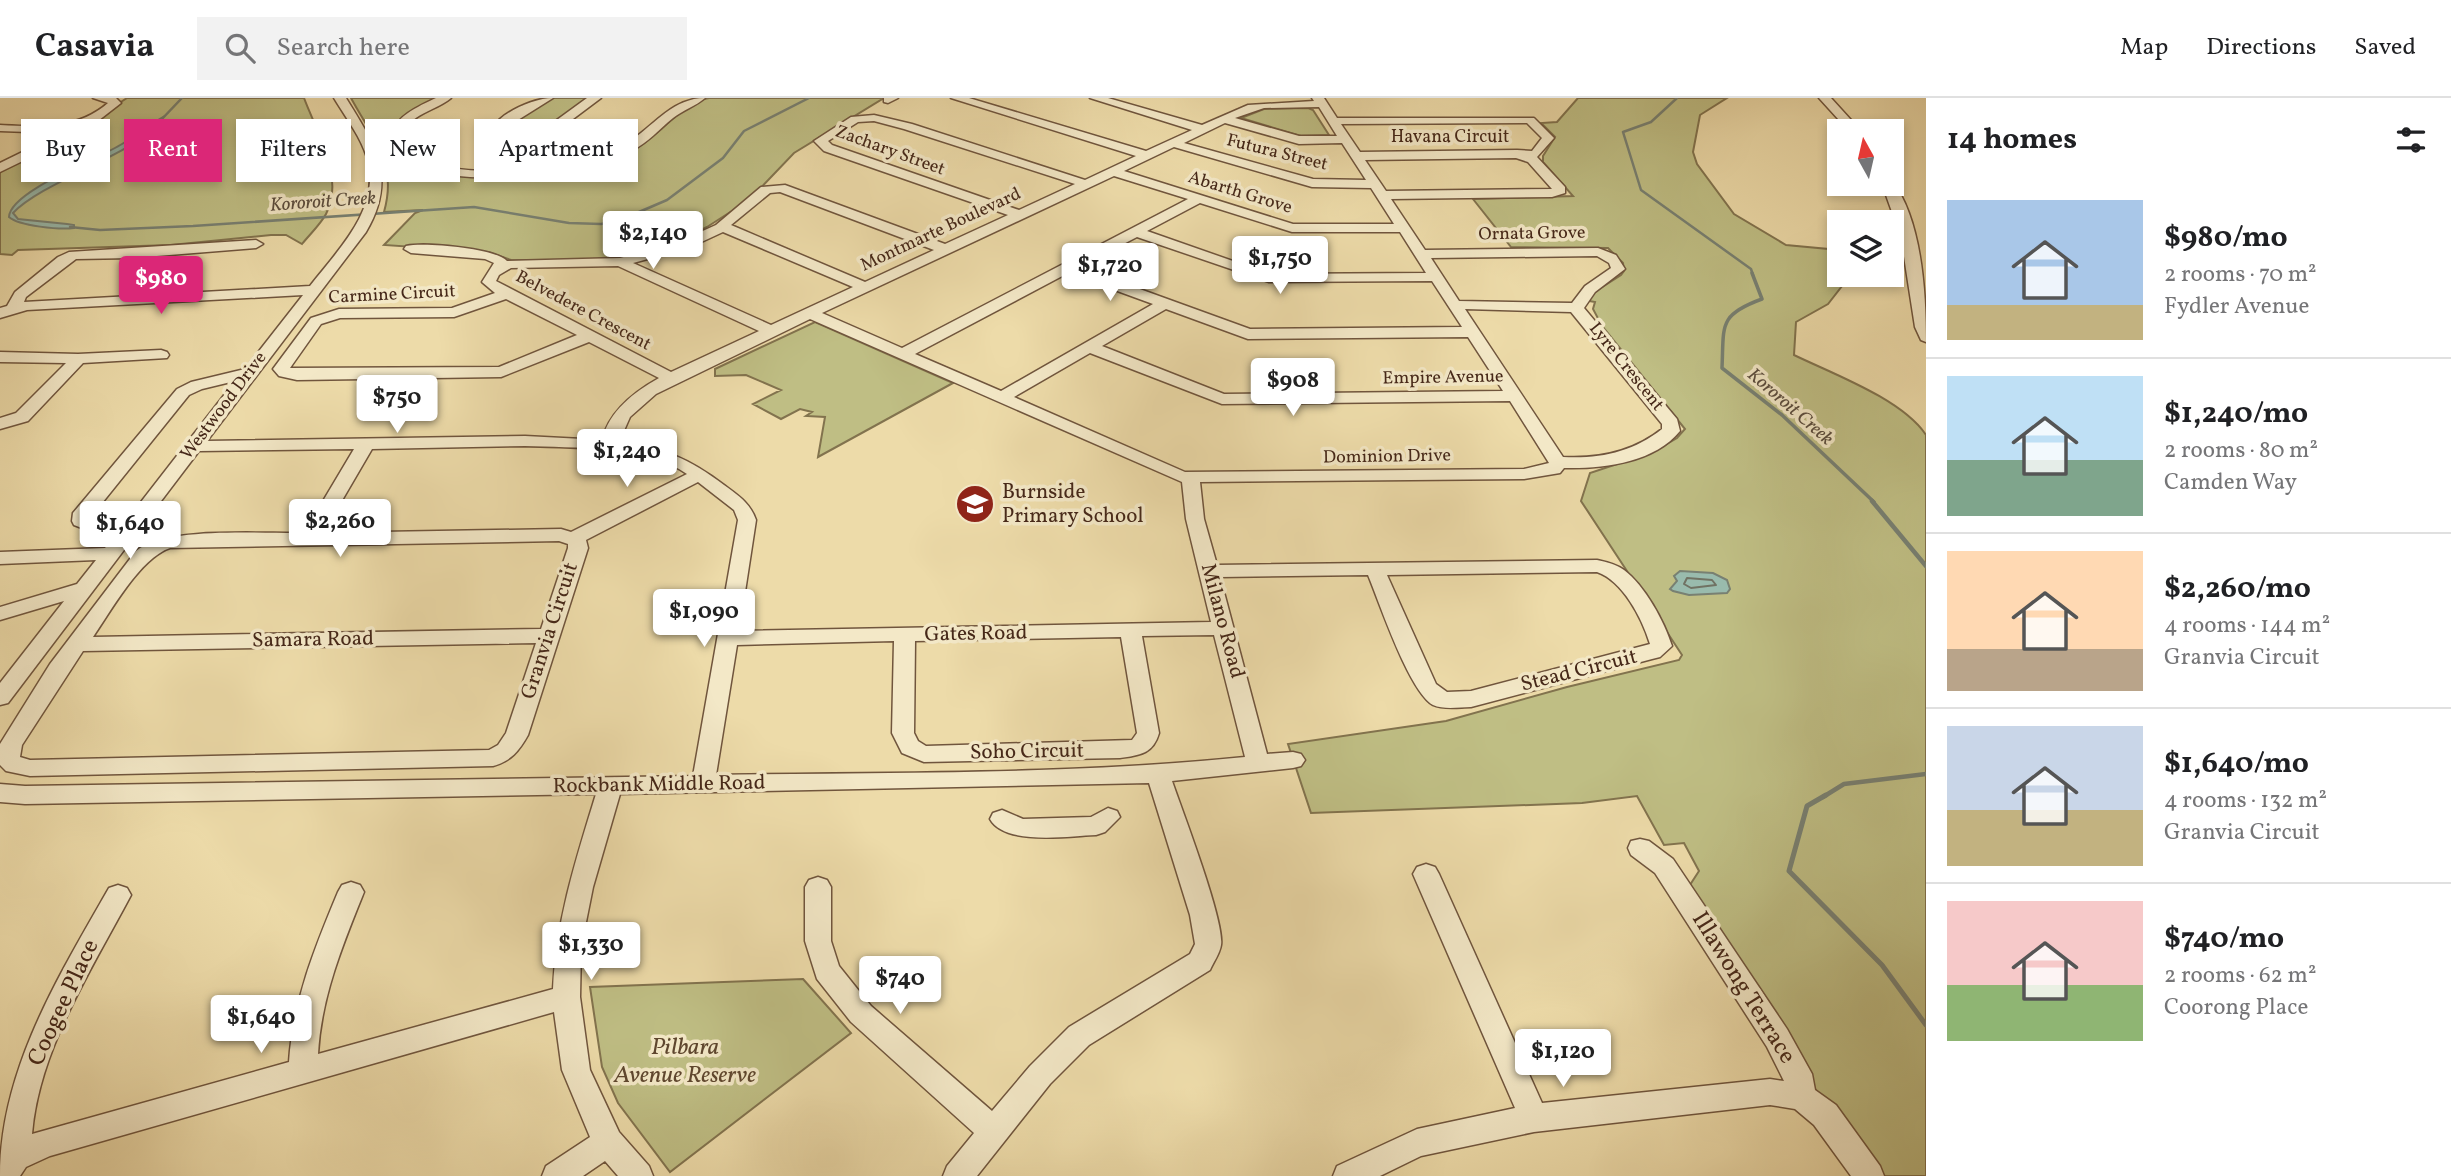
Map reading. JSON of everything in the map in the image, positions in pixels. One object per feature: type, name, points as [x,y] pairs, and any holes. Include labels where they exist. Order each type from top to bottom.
[{"type":"street","points":[[89,119],[115,103],[110,99],[99,98]]},
{"type":"street","name":"Westwood Drive","points":[[0,698],[361,229],[377,191],[378,177],[373,156],[340,98]]},
{"type":"street","points":[[445,98],[411,116],[398,128],[396,144],[406,156],[422,163],[454,171],[474,172]]},
{"type":"street","points":[[508,119],[547,98]]},
{"type":"street","points":[[564,119],[595,98]]},
{"type":"street","points":[[638,143],[671,114],[699,98]]},
{"type":"street","points":[[957,98],[1147,155]]},
{"type":"street","points":[[1096,98],[1203,128]]},
{"type":"street","points":[[1235,98],[1264,104]]},
{"type":"street","points":[[1825,98],[1843,119]]},
{"type":"street","points":[[866,117],[865,112],[888,100]]},
{"type":"street","points":[[1320,101],[1558,462]]},
{"type":"street","name":"Montmarte Boulevard","points":[[609,447],[614,429],[630,405],[671,378],[1248,107],[1320,101]]},
{"type":"street","name":"Zachary Street","points":[[1018,215],[821,144],[823,139],[855,119],[866,117],[908,126],[1086,184]]},
{"type":"street","points":[[1224,119],[1299,140],[1345,139]]},
{"type":"street","points":[[1332,121],[1530,120],[1548,138],[1536,154],[1525,156]]},
{"type":"street","points":[[0,128],[21,130]]},
{"type":"street","name":"Futura Street","points":[[1172,143],[1312,183],[1378,190]]},
{"type":"street","name":"Havana Circuit","points":[[1356,156],[1525,156],[1532,159],[1560,190],[1552,193],[1378,190]]},
{"type":"street","points":[[0,168],[21,158]]},
{"type":"street","name":"Abarth Grove","points":[[1112,171],[1292,228],[1404,228]]},
{"type":"street","points":[[620,262],[683,244],[723,226],[725,221],[766,190],[786,188],[945,249]]},
{"type":"street","points":[[1894,196],[1909,244],[1919,317],[1926,337]]},
{"type":"street","points":[[901,355],[1200,198]]},
{"type":"street","points":[[723,226],[865,287]]},
{"type":"street","points":[[1138,232],[1269,278],[1436,277]]},
{"type":"street","points":[[7,310],[16,299],[70,256],[263,244]]},
{"type":"street","points":[[409,247],[487,255],[500,260],[503,266]]},
{"type":"street","name":"Ornata Grove","points":[[1421,254],[1598,252],[1608,255],[1618,265],[1616,273],[1590,289],[1576,308]]},
{"type":"street","name":"Belvedere Crescent","points":[[671,378],[489,282],[494,271],[503,266],[620,262],[771,331]]},
{"type":"street","points":[[1068,268],[1254,334],[1471,332]]},
{"type":"street","points":[[7,310],[313,290]]},
{"type":"street","name":"Carmine Circuit","points":[[508,293],[454,312],[339,314],[324,317],[316,321],[281,369],[285,373],[297,375],[501,372],[589,336]]},
{"type":"street","points":[[1000,398],[1164,303]]},
{"type":"street","name":"Lyre Crescent","points":[[1454,305],[1563,305],[1576,308],[1668,418],[1672,427],[1666,436],[1623,456],[1591,463],[1558,462]]},
{"type":"street","name":"Dominion Drive","points":[[809,313],[1163,471],[1191,478],[1524,474],[1549,472],[1558,462]]},
{"type":"street","name":"Empire Avenue","points":[[1089,347],[1222,399],[1514,396]]},
{"type":"street","points":[[0,357],[64,356],[76,359],[161,355]]},
{"type":"street","points":[[3,428],[28,412],[73,366],[76,359]]},
{"type":"street","points":[[133,526],[87,524],[80,521],[80,517],[183,391],[250,373]]},
{"type":"street","points":[[190,451],[363,449],[547,452],[609,447],[660,455],[682,463],[700,474],[746,513],[747,520],[702,784]]},
{"type":"street","points":[[310,540],[363,449]]},
{"type":"street","points":[[573,538],[700,474]]},
{"type":"street","name":"Milano Road","points":[[1191,478],[1192,507],[1258,764]]},
{"type":"street","name":"Granvia Circuit","points":[[561,535],[577,541],[578,548],[513,744],[506,751],[486,760],[30,768],[14,765],[7,757],[11,745],[58,669],[139,559],[152,547],[176,541],[310,540],[561,535]]},
{"type":"street","points":[[0,558],[108,556]]},
{"type":"street","name":"Stead Circuit","points":[[1209,571],[1588,565],[1604,567],[1622,580],[1657,632],[1661,646],[1652,652],[1471,699],[1442,700],[1427,688],[1374,569]]},
{"type":"street","points":[[0,614],[85,588]]},
{"type":"street","name":"Gates Road","points":[[727,638],[1225,628]]},
{"type":"street","name":"Soho Circuit","points":[[905,635],[903,733],[906,744],[913,750],[924,754],[1120,750],[1138,747],[1145,742],[1148,733],[1130,630]]},
{"type":"street","name":"Samara Road","points":[[77,644],[549,636]]},
{"type":"street","name":"Rockbank Middle Road","points":[[0,793],[25,795],[610,786],[1158,774],[1293,760]]},
{"type":"street","points":[[958,1176],[1040,1075],[1079,1036],[1200,962],[1208,944],[1203,915],[1158,774]]},
{"type":"street","points":[[610,786],[580,887],[568,947],[566,997],[576,1070],[608,1142],[638,1176]]},
{"type":"street","name":"Rockbank Middle Road","points":[[0,800],[25,795]]},
{"type":"street","points":[[1002,819],[1020,828],[1096,826],[1108,817]]},
{"type":"street","name":"Illawong Terrace","points":[[1640,848],[1671,863],[1777,1038],[1797,1074],[1802,1097]]},
{"type":"street","points":[[1426,874],[1534,1118]]},
{"type":"street","points":[[818,887],[818,941],[827,971],[861,1014],[995,1132]]},
{"type":"street","points":[[303,1069],[304,1026],[318,973],[351,892]]},
{"type":"street","name":"Coogee Place","points":[[9,1166],[19,1111],[38,1056],[79,964],[118,895]]},
{"type":"street","points":[[9,1166],[45,1143],[566,997]]},
{"type":"street","points":[[1348,1176],[1417,1143],[1534,1118],[1770,1093],[1802,1097],[1825,1115],[1869,1176]]},
{"type":"street","points":[[557,1176],[608,1142]]},
{"type":"green space","points":[[127,98],[304,98],[313,119],[236,119],[236,182],[332,182],[331,200],[326,214],[302,244],[286,235],[271,235],[171,245],[18,250],[12,255],[0,254],[0,172],[21,161],[21,182],[110,182],[110,119],[95,119]]},
{"type":"green space","points":[[351,98],[438,98],[401,119],[365,119],[365,122]]},
{"type":"green space","points":[[552,98],[591,98],[563,119],[514,119]]},
{"type":"green space","points":[[709,98],[884,98],[794,153],[751,198],[707,227],[673,244],[613,258],[511,260],[488,252],[384,245],[415,213],[423,210],[384,212],[388,182],[460,182],[460,174],[474,176],[474,182],[638,182],[638,147],[688,106],[698,101]]},
{"type":"green space","points":[[1578,98],[1727,98],[1700,115],[1693,152],[1697,164],[1734,214],[1786,245],[1827,249],[1827,287],[1841,287],[1828,304],[1796,322],[1794,355],[1884,399],[1915,422],[1926,435],[1926,1176],[1877,1176],[1813,1086],[1688,888],[1699,871],[1684,843],[1664,845],[1637,796],[1582,803],[1311,813],[1288,744],[1446,721],[1567,687],[1679,660],[1682,655],[1581,501],[1590,473],[1653,452],[1677,438],[1685,429],[1602,326],[1593,309],[1595,302],[1589,301],[1593,293],[1621,275],[1624,271],[1623,263],[1608,248],[1511,247],[1473,199],[1573,196],[1543,162],[1543,156],[1555,137],[1541,123],[1557,122]]},
{"type":"green space","points":[[1264,109],[1313,110],[1329,135],[1301,136],[1241,118]]},
{"type":"green space","points":[[815,322],[953,383],[818,457],[825,417],[806,416],[812,412],[800,409],[781,419],[753,404],[781,390],[746,375],[715,376],[715,369]]},
{"type":"green space","name":"Pilbara Avenue Reserve","points":[[803,979],[851,1033],[670,1172],[618,1103],[602,1067],[590,987]]},
{"type":"water","points":[[124,143],[124,149],[110,157],[110,150]]},
{"type":"water","points":[[47,182],[62,182],[13,213],[18,219],[74,225],[74,228],[40,227],[9,217],[13,207]]},
{"type":"water","points":[[1680,571],[1713,573],[1727,580],[1730,589],[1727,593],[1689,595],[1673,591],[1670,589],[1677,581],[1674,576]]},
{"type":"waterway","name":"Kororoit Creek","points":[[162,119],[182,98]]},
{"type":"waterway","name":"Kororoit Creek","points":[[70,227],[100,230],[193,226],[474,207],[569,223],[601,224],[618,221],[667,200],[723,158],[744,131],[809,98]]},
{"type":"waterway","name":"Kororoit Creek","points":[[1677,98],[1651,122],[1623,132],[1641,190],[1751,269],[1753,275]]},
{"type":"waterway","name":"Kororoit Creek","points":[[1752,273],[1762,299],[1737,310],[1726,323],[1722,368],[1782,415],[1874,502]]},
{"type":"waterway","name":"Kororoit Creek","points":[[1872,501],[1926,566]]},
{"type":"waterway","name":"Kororoit Creek","points":[[1823,797],[1844,784],[1926,774]]},
{"type":"waterway","name":"Kororoit Creek","points":[[1826,795],[1807,806],[1789,871],[1882,965],[1926,1025]]},
{"type":"place","name":"Burnside Primary School","points":[[975,504]]}]
